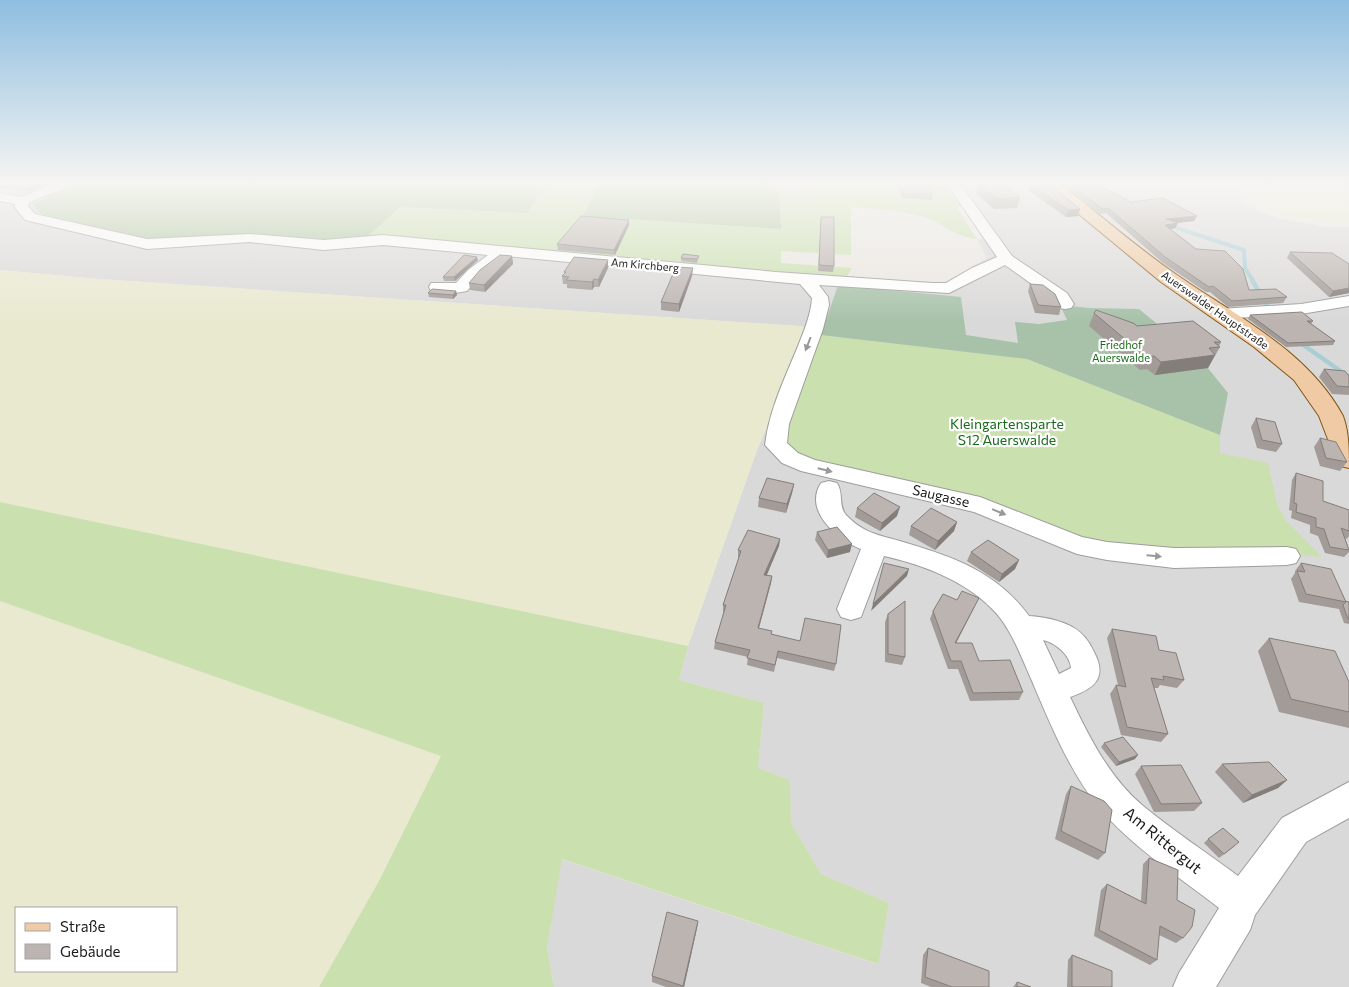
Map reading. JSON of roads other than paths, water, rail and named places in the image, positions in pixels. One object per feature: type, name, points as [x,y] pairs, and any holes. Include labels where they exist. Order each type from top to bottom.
[{"type":"main road","name":"Auerswalder Hauptstraße","points":[[1111,230],[1168,278],[1218,314],[1262,342],[1302,375],[1331,416],[1349,460]]},
{"type":"street","name":"Am Kirchberg","points":[[87,230],[147,244],[250,238],[324,245],[382,240],[932,288],[949,288],[978,270],[1006,259]]},
{"type":"street","points":[[986,230],[1006,259],[1061,297],[1065,304]]},
{"type":"street","points":[[437,287],[461,287],[474,273],[502,251]]},
{"type":"street","name":"Saugasse","points":[[804,278],[820,298],[820,305],[814,329],[778,424],[776,445],[790,458],[828,471],[980,505],[1077,545],[1107,551],[1174,558],[1287,556]]},
{"type":"street","points":[[1218,314],[1270,311],[1349,301]]},
{"type":"street","name":"Am Rittergut","points":[[829,489],[829,507],[835,519],[842,528],[853,536],[875,545],[934,561],[966,575],[988,590],[1001,602],[1021,627],[1076,745],[1103,786],[1130,816],[1242,902]]},
{"type":"street","points":[[851,609],[875,545]]},
{"type":"street","points":[[1021,627],[1051,631],[1066,637],[1084,658],[1087,666],[1085,674],[1077,681],[1051,689]]},
{"type":"street","points":[[1193,987],[1236,916],[1242,902],[1294,830],[1349,799]]},
{"type":"waterway","points":[[1183,230],[1244,250],[1245,268],[1253,281]]},
{"type":"waterway","points":[[1252,280],[1271,312]]},
{"type":"waterway","points":[[1299,342],[1349,377]]},
{"type":"park label","name":"Friedhof Auerswalde","points":[[1121,351]]},
{"type":"park label","name":"Kleingartensparte S12 Auerswalde","points":[[1007,432]]}]
